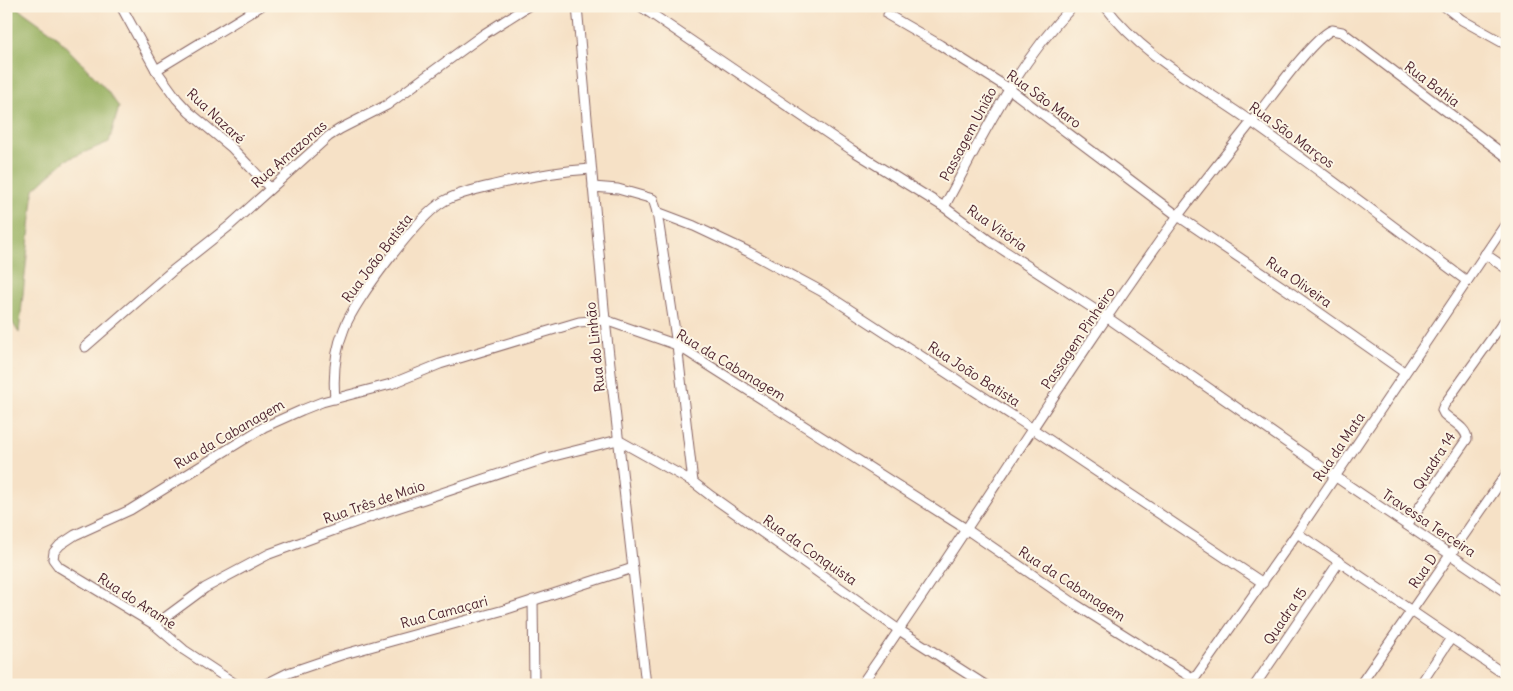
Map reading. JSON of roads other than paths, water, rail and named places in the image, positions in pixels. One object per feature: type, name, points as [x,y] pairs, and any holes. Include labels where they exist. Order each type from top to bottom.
[{"type":"street","name":"Rua Nazaré","points":[[121,6],[156,70],[177,100],[231,147],[270,188]]},
{"type":"street","points":[[156,70],[262,6]]},
{"type":"street","name":"Rua Amazonas","points":[[85,347],[171,272],[228,227],[334,132],[387,105],[484,34],[528,6]]},
{"type":"street","name":"Rua do Linhão","points":[[577,6],[605,320],[646,685]]},
{"type":"street","name":"Rua Vitória","points":[[640,6],[844,145],[944,207],[991,242],[1108,318],[1336,477]]},
{"type":"street","name":"Passagem União","points":[[944,207],[1008,88],[1039,44],[1073,6]]},
{"type":"street","name":"Rua São Marços","points":[[1105,6],[1126,30],[1150,51],[1252,122],[1466,281]]},
{"type":"street","points":[[1444,6],[1462,20],[1507,45]]},
{"type":"street","name":"Rua São Maro","points":[[888,15],[1008,88],[1178,216]]},
{"type":"street","name":"Passagem Pinheiro","points":[[861,685],[1178,216],[1321,37],[1332,30],[1342,32]]},
{"type":"street","name":"Rua Bahia","points":[[1342,32],[1507,157]]},
{"type":"street","name":"Rua João Batista","points":[[335,400],[336,355],[345,326],[357,304],[399,247],[432,210],[458,195],[484,187],[527,177],[591,169]]},
{"type":"street","points":[[593,187],[618,189],[653,199],[657,212],[677,345],[693,482]]},
{"type":"street","name":"Rua João Batista","points":[[657,212],[694,226],[749,252],[821,291],[1263,582]]},
{"type":"street","name":"Rua Oliveira","points":[[1178,216],[1404,372]]},
{"type":"street","name":"Rua da Mata","points":[[1192,682],[1336,477],[1404,372],[1507,222]]},
{"type":"street","points":[[1485,254],[1507,269]]},
{"type":"street","name":"Quadra 14","points":[[1407,525],[1467,439],[1465,431],[1444,414],[1442,410],[1444,405],[1507,317]]},
{"type":"street","name":"Rua da Cabanagem","points":[[75,535],[137,506],[264,427],[302,410],[322,402],[391,384],[440,364],[579,322],[605,320],[677,345],[966,530],[1192,682]]},
{"type":"street","name":"Rua da Conquista","points":[[618,440],[693,482],[899,630],[985,685]]},
{"type":"street","name":"Rua Três de Maio","points":[[155,625],[205,588],[269,554],[368,518],[550,457],[618,440]]},
{"type":"street","name":"Rua D","points":[[1360,685],[1507,472]]},
{"type":"street","name":"Travessa Terceira","points":[[1336,477],[1507,593]]},
{"type":"street","points":[[1297,533],[1507,676]]},
{"type":"street","name":"Rua do Arame","points":[[75,535],[56,548],[53,556],[59,568],[155,625],[184,650],[237,685]]},
{"type":"street","name":"Quadra 15","points":[[1255,685],[1339,562]]},
{"type":"street","name":"Rua Camaçari","points":[[264,685],[288,672],[341,655],[533,600],[633,568]]},
{"type":"street","points":[[533,600],[534,685]]},
{"type":"street","points":[[1420,685],[1451,638]]}]
